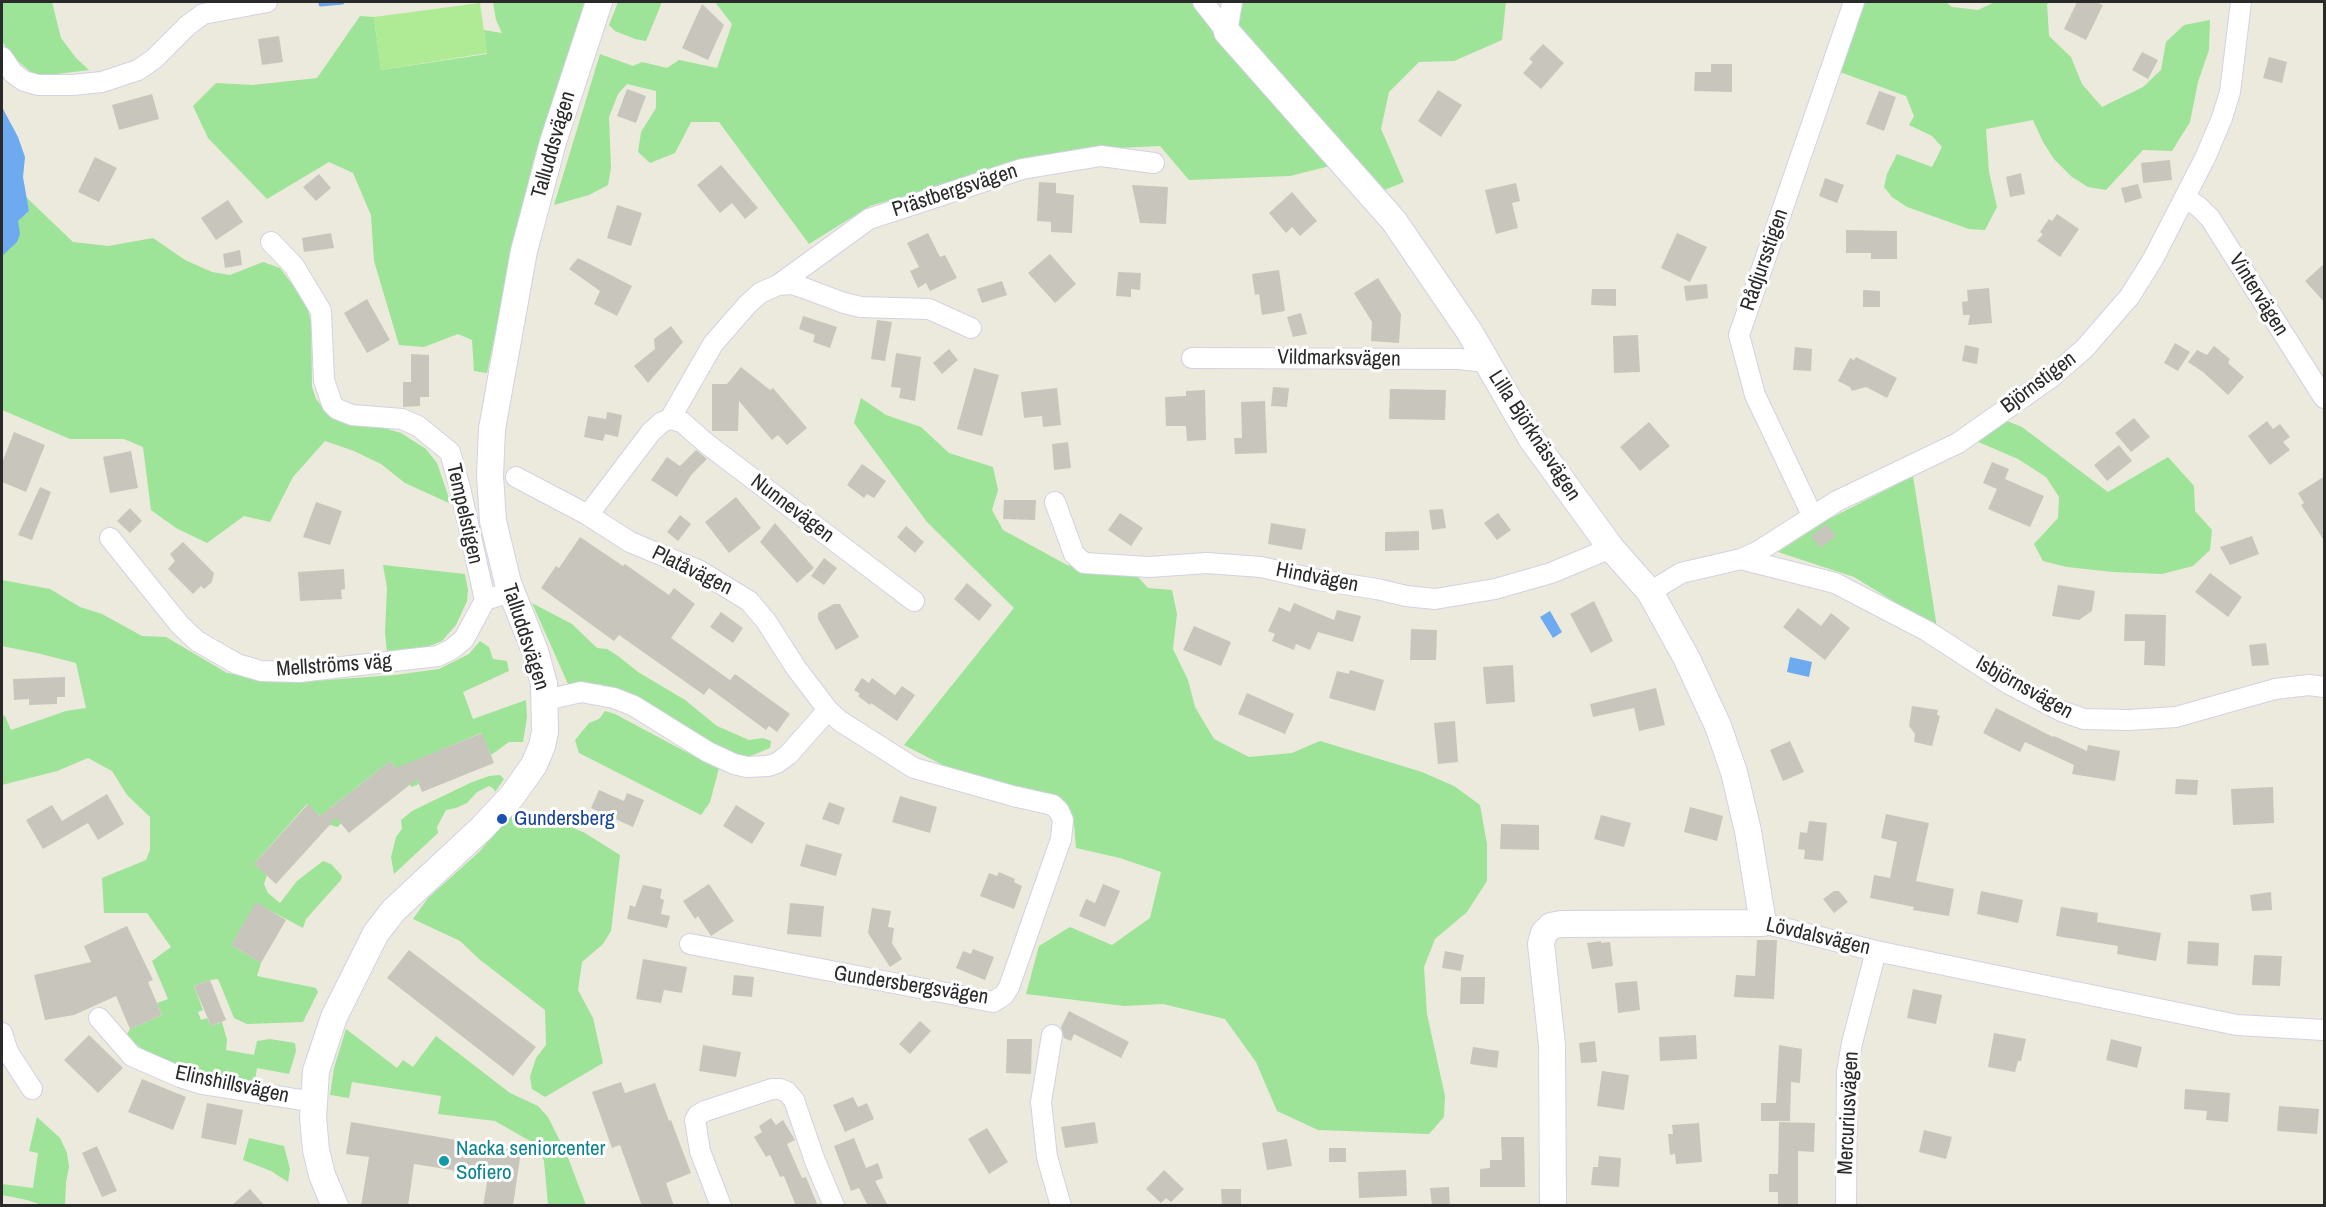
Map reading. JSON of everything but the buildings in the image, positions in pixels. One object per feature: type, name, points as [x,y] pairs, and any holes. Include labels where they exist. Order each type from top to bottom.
[{"type":"street","points":[[2,57],[13,73],[24,81],[38,85],[102,82],[138,70],[154,59],[187,26],[203,14],[267,2]]},
{"type":"street","name":"Talluddsvägen","points":[[335,1206],[322,1175],[316,1150],[314,1102],[316,1071],[334,1017],[376,933],[394,910],[482,828],[523,783],[542,746],[546,700],[535,651],[511,591],[493,521],[490,476],[492,429],[527,240],[553,142],[598,2]]},
{"type":"street","name":"Lilla Björknäsvägen","points":[[1203,2],[1394,221],[1469,331],[1531,438],[1611,548],[1650,592],[1687,659],[1725,745],[1748,831],[1763,923]]},
{"type":"street","points":[[1227,32],[1232,2]]},
{"type":"street","name":"Rådjursstigen","points":[[1812,515],[1755,395],[1739,335],[1854,2]]},
{"type":"street","name":"Björnstigen","points":[[1650,592],[1682,573],[1742,559],[1757,552],[1837,501],[1958,443],[2053,376],[2076,357],[2130,296],[2186,198],[2213,140],[2230,92],[2241,2]]},
{"type":"street","name":"Prästbergsvägen","points":[[588,515],[651,432],[670,419],[713,344],[760,293],[778,285],[869,219],[1022,169],[1101,156],[1154,163]]},
{"type":"street","name":"Vintervägen","points":[[2186,198],[2210,218],[2325,398]]},
{"type":"street","name":"Tempelstigen","points":[[271,242],[294,266],[321,311],[324,380],[332,404],[352,416],[402,419],[418,426],[450,452],[485,600]]},
{"type":"street","points":[[778,285],[792,284],[861,307],[929,309],[971,328]]},
{"type":"street","name":"Vildmarksvägen","points":[[1192,358],[1459,359],[1486,362]]},
{"type":"street","name":"Nunnevägen","points":[[670,419],[682,422],[707,444],[914,601]]},
{"type":"street","name":"Platåvägen","points":[[516,477],[588,515],[630,542],[700,571],[749,601],[766,621],[795,668],[828,710]]},
{"type":"street","name":"Hindvägen","points":[[1055,502],[1074,555],[1083,562],[1149,567],[1207,563],[1261,567],[1318,580],[1435,599],[1506,586],[1551,573],[1611,548]]},
{"type":"street","name":"Mellströms väg","points":[[110,538],[188,633],[214,652],[237,664],[261,671],[299,672],[438,656],[452,649],[464,639],[485,600]]},
{"type":"street","name":"Isbjörnsvägen","points":[[1742,559],[1835,583],[1927,631],[2009,684],[2061,711],[2084,719],[2176,717],[2275,689],[2309,685],[2325,687]]},
{"type":"street","points":[[485,600],[511,591]]},
{"type":"street","points":[[546,700],[580,693],[614,698],[634,706],[708,752],[734,764],[747,767],[777,763],[788,755],[828,710]]},
{"type":"street","name":"Gundersbergsvägen","points":[[690,944],[993,1002],[1004,995],[1010,987],[1063,831],[1063,820],[1059,811],[1053,806],[914,768],[840,721],[828,710]]},
{"type":"street","name":"Lövdalsvägen","points":[[1553,1206],[1552,1045],[1541,944],[1544,933],[1551,926],[1561,924],[1763,923],[1876,951],[2237,1025],[2325,1030]]},
{"type":"street","name":"Mercuriusvägen","points":[[1846,1206],[1847,1072],[1852,1042],[1876,951]]},
{"type":"street","name":"Elinshillsvägen","points":[[99,1018],[132,1056],[180,1077],[202,1084],[314,1102]]},
{"type":"street","points":[[2,1033],[8,1052],[32,1089]]},
{"type":"street","points":[[1052,1035],[1041,1102],[1047,1157],[1061,1206]]},
{"type":"street","points":[[721,1206],[700,1151],[695,1120],[705,1111],[772,1089],[780,1089],[788,1092],[794,1100],[815,1161],[834,1206]]},
{"type":"green space","points":[[2,2],[52,2],[61,38],[76,58],[89,70],[41,76],[33,74],[12,56],[2,41]]},
{"type":"green space","points":[[493,2],[587,2],[535,155],[487,373],[474,371],[472,340],[458,334],[424,347],[399,345],[374,261],[371,215],[353,173],[329,162],[267,199],[208,138],[193,106],[216,83],[253,85],[317,78],[360,16],[374,17],[381,70],[487,54],[484,30],[502,33],[496,20]]},
{"type":"green space","points":[[618,2],[662,2],[646,41],[615,31],[609,25]]},
{"type":"green space","points":[[715,2],[1194,2],[1218,41],[1330,166],[1290,176],[1189,180],[1160,146],[1096,149],[1020,163],[870,206],[809,244],[719,122],[691,122],[675,153],[650,163],[638,152],[641,132],[656,108],[656,91],[627,84],[618,94],[609,117],[611,168],[608,185],[589,195],[554,205],[600,54],[633,66],[642,62],[667,68],[679,60],[717,68],[732,24]]},
{"type":"green space","points":[[1243,2],[1506,2],[1502,40],[1454,61],[1419,62],[1389,92],[1381,129],[1404,182],[1382,191],[1237,29]]},
{"type":"green space","points":[[1862,2],[1946,2],[1952,7],[1978,10],[1995,2],[2050,2],[2047,4],[2049,36],[2071,57],[2082,84],[2102,107],[2143,87],[2161,70],[2166,42],[2184,25],[2210,20],[2209,50],[2198,82],[2190,122],[2172,151],[2143,150],[2106,190],[2088,187],[2072,177],[2054,159],[2033,120],[1986,129],[1989,172],[1997,207],[1985,230],[1969,229],[1907,207],[1892,197],[1884,187],[1887,174],[1897,154],[1932,167],[1942,147],[1932,136],[1909,125],[1914,116],[1906,96],[1837,71]]},
{"type":"green space","points":[[480,3],[487,53],[381,70],[374,17]]},
{"type":"green space","points":[[26,197],[73,242],[108,246],[153,238],[185,260],[212,272],[230,275],[263,262],[280,268],[306,303],[311,321],[312,387],[316,399],[326,411],[401,433],[426,449],[437,463],[451,504],[405,483],[381,464],[325,441],[293,477],[270,522],[244,516],[207,543],[176,528],[151,510],[143,447],[124,439],[70,439],[2,410],[2,256],[18,221],[29,211]]},
{"type":"green space","points":[[861,398],[886,415],[921,427],[949,453],[993,467],[998,490],[992,510],[1003,530],[1067,565],[1102,574],[1137,576],[1148,588],[1172,590],[1177,614],[1173,649],[1188,680],[1195,707],[1214,739],[1249,757],[1292,753],[1320,741],[1422,772],[1454,786],[1480,805],[1487,844],[1487,881],[1467,912],[1435,939],[1424,967],[1427,1014],[1445,1096],[1444,1117],[1429,1134],[1318,1130],[1277,1111],[1256,1062],[1225,1019],[1163,1004],[1124,1006],[1026,994],[1039,946],[1070,927],[1112,945],[1150,918],[1161,872],[1120,858],[1076,848],[1074,824],[1065,810],[964,776],[904,745],[1014,608],[927,522],[854,423]]},
{"type":"green space","points":[[2007,421],[2022,427],[2108,492],[2168,457],[2194,486],[2195,511],[2212,530],[2210,550],[2193,566],[2162,574],[2067,567],[2043,561],[2034,544],[2058,518],[2059,497],[2046,477],[2018,459],[1976,441]]},
{"type":"green space","points":[[1913,476],[1937,628],[1854,577],[1778,552],[1827,520]]},
{"type":"green space","points":[[383,565],[465,574],[468,590],[467,601],[456,625],[442,641],[419,650],[387,653],[385,632],[387,588]]},
{"type":"green space","points":[[2,580],[50,589],[80,607],[102,614],[142,636],[166,637],[227,673],[300,682],[395,675],[439,669],[469,654],[480,641],[489,647],[493,659],[507,661],[509,671],[463,692],[473,719],[526,700],[527,717],[523,742],[509,742],[491,755],[481,733],[410,763],[419,784],[412,787],[390,761],[330,808],[341,823],[338,827],[330,825],[307,804],[254,864],[267,875],[264,884],[268,893],[280,903],[297,881],[323,861],[331,864],[342,876],[341,880],[306,919],[303,928],[256,903],[231,945],[261,963],[257,976],[316,988],[318,992],[303,1022],[247,1024],[234,1018],[218,979],[194,986],[203,1010],[198,1012],[201,1020],[207,1018],[211,1026],[222,1022],[227,1040],[226,1050],[254,1055],[257,1041],[270,1039],[295,1043],[296,1051],[289,1074],[257,1068],[254,1086],[192,1072],[148,1053],[127,1038],[130,1029],[162,1015],[157,1003],[168,999],[152,961],[171,947],[147,913],[104,913],[102,878],[146,860],[150,850],[150,817],[127,795],[112,771],[88,758],[57,771],[2,785],[2,715],[5,716],[11,730],[66,711],[86,708],[76,663],[2,646]]},
{"type":"green space","points":[[532,603],[572,624],[597,648],[607,649],[618,656],[638,672],[685,700],[717,726],[749,740],[763,738],[771,741],[770,748],[743,759],[723,754],[635,701],[600,684],[568,684]]},
{"type":"green space","points":[[605,711],[719,768],[710,802],[701,815],[579,753],[575,740],[589,723],[599,719]]},
{"type":"green space","points":[[500,775],[504,779],[495,792],[489,786],[477,792],[467,803],[446,810],[437,827],[438,833],[394,874],[391,857],[396,837],[402,829],[401,820],[412,811],[470,783],[489,776]]},
{"type":"green space","points":[[516,809],[539,813],[585,833],[620,855],[611,931],[603,944],[582,962],[578,990],[593,1018],[603,1063],[545,1097],[532,1089],[530,1077],[536,1058],[546,1045],[545,1010],[479,959],[460,941],[413,919],[428,898],[479,852]]},
{"type":"green space","points":[[346,1029],[397,1068],[403,1060],[413,1067],[436,1036],[510,1093],[538,1106],[548,1117],[567,1155],[586,1205],[548,1205],[544,1161],[537,1145],[495,1121],[438,1114],[441,1096],[352,1082],[349,1098],[330,1095],[334,1068]]},
{"type":"green space","points":[[37,1117],[60,1138],[67,1153],[69,1167],[65,1205],[42,1205],[2,1195],[2,1184],[33,1188],[38,1153],[29,1151]]},
{"type":"green space","points":[[249,1138],[284,1146],[290,1169],[288,1182],[271,1171],[243,1160]]},
{"type":"water","points":[[2,107],[18,137],[25,157],[23,177],[29,211],[18,221],[20,234],[17,242],[2,256]]},
{"type":"water","points":[[1550,611],[1562,632],[1553,638],[1540,617]]},
{"type":"water","points":[[1790,657],[1812,662],[1809,677],[1787,672]]},
{"type":"waterway","points":[[321,4],[342,2]]},
{"type":"place","name":"Gundersberg","points":[[502,819]]},
{"type":"place","name":"Nacka seniorcenter Sofiero","points":[[444,1161]]}]
